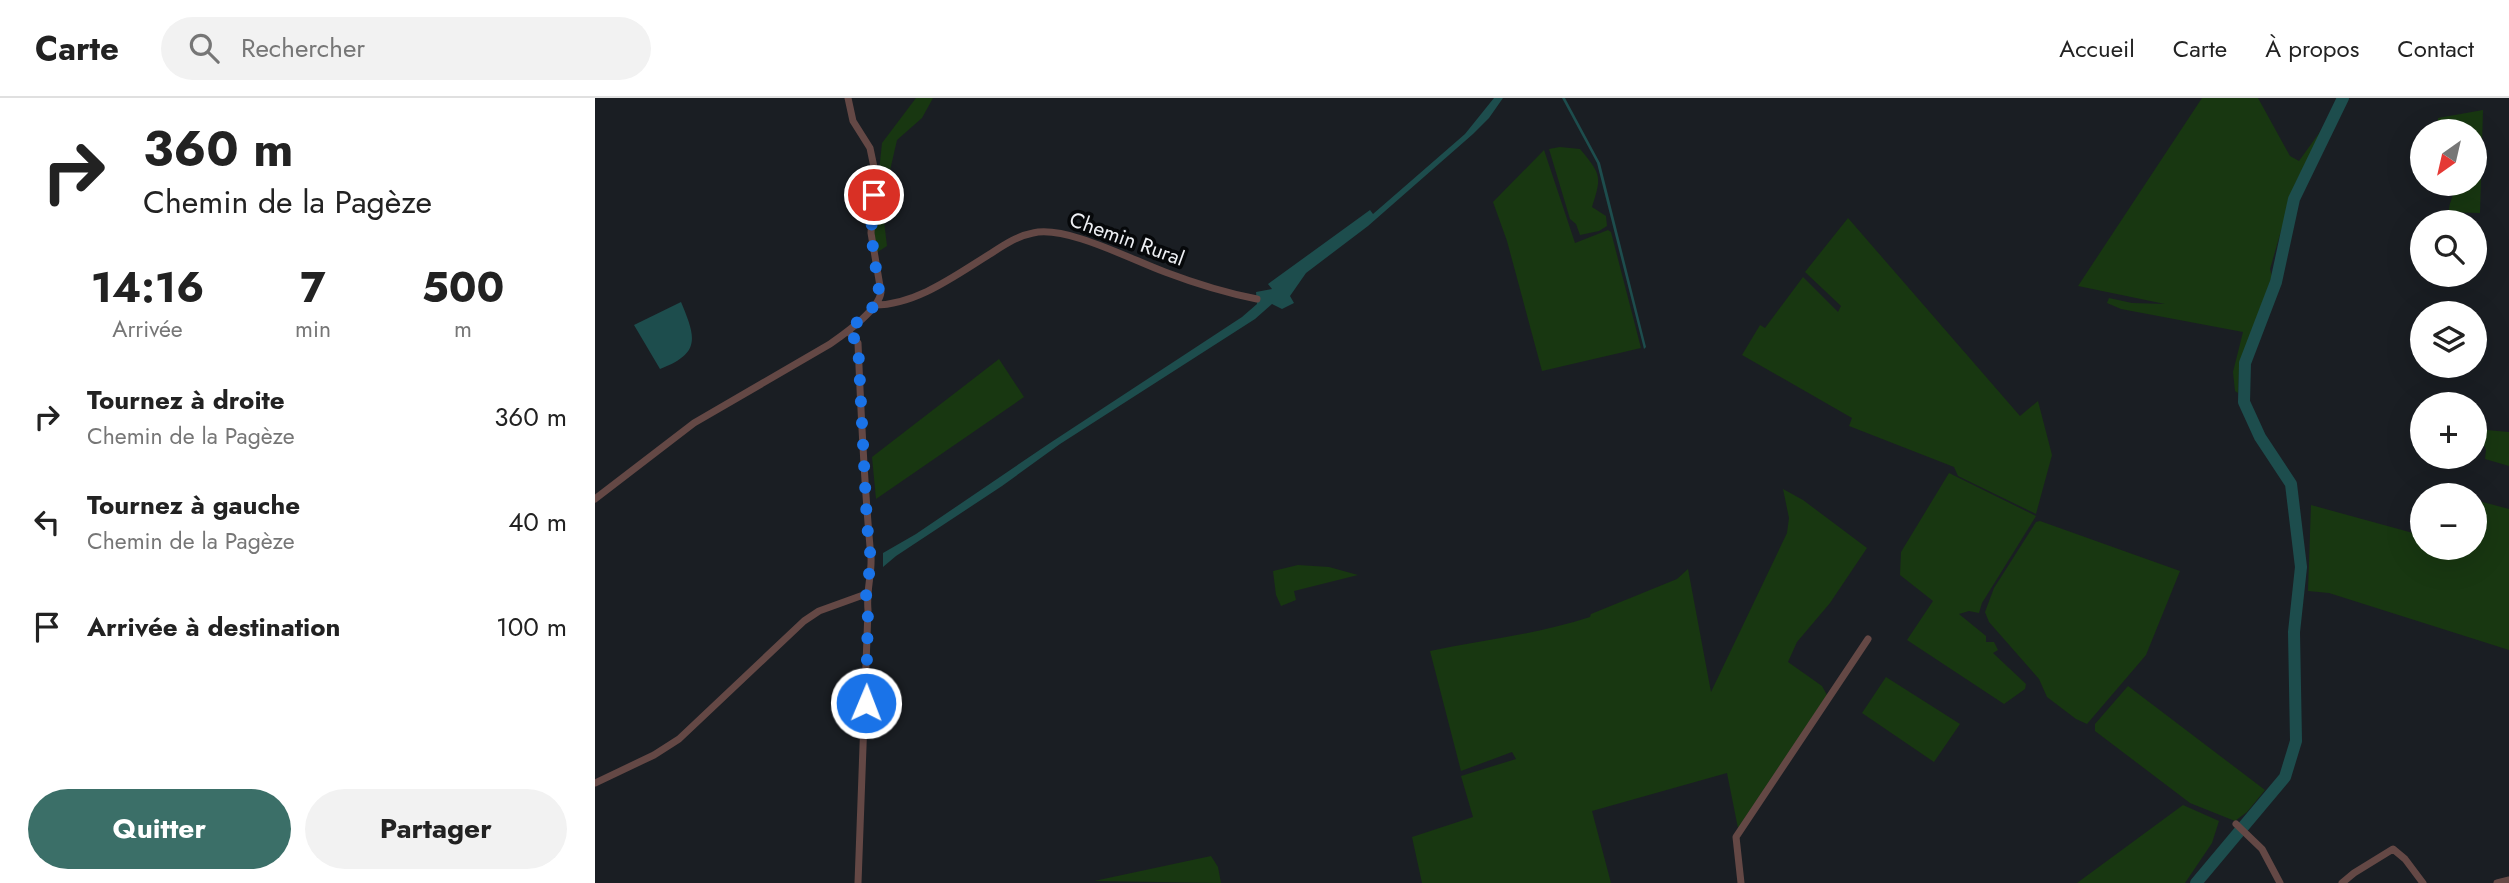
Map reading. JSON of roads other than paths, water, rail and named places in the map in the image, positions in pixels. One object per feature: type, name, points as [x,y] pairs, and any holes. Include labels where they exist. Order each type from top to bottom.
[{"type":"street","points":[[595,499],[694,422],[848,331],[875,305],[881,292],[871,233],[875,172],[870,148],[853,121],[848,98]]},
{"type":"street","name":"Chemin Rural","points":[[875,305],[893,305],[927,291],[1015,239],[1035,232],[1055,232],[1115,251],[1167,273],[1257,299]]},
{"type":"street","points":[[848,331],[858,343],[871,561],[866,594],[866,703],[858,883]]},
{"type":"street","points":[[595,783],[654,755],[679,739],[804,621],[819,611],[866,594]]},
{"type":"street","points":[[1741,883],[1736,837],[1868,639]]},
{"type":"street","points":[[2236,824],[2262,849],[2280,883]]},
{"type":"street","points":[[2343,883],[2393,849],[2405,859],[2423,883]]},
{"type":"street","points":[[2497,883],[2509,880]]},
{"type":"waterway","points":[[2196,883],[2285,777],[2296,741],[2294,632],[2301,567],[2291,484],[2260,437],[2244,402],[2245,363],[2276,282],[2294,199],[2343,98]]}]
